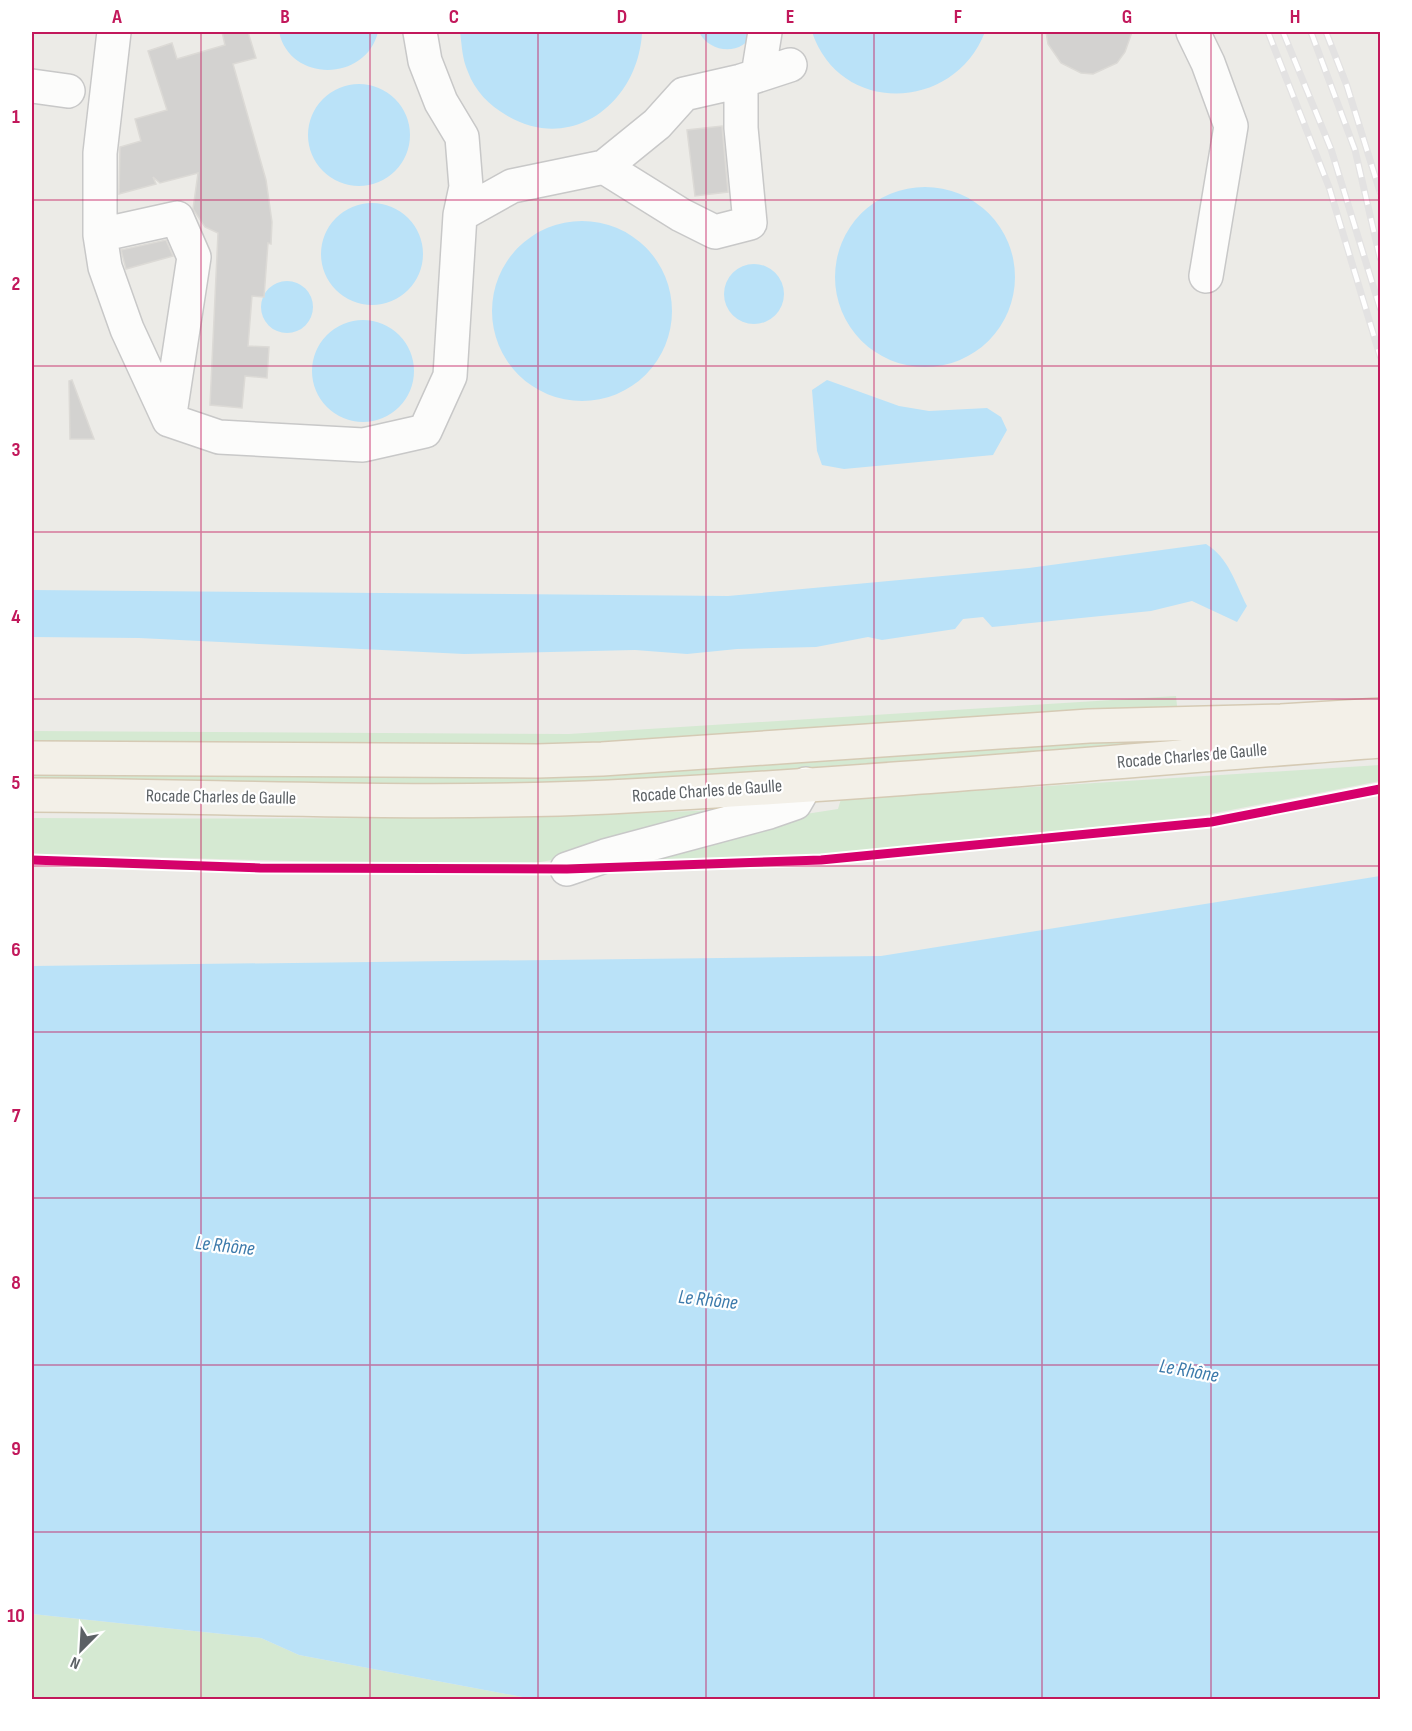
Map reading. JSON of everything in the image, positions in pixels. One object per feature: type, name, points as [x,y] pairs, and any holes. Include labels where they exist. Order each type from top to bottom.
[{"type":"main road","name":"Rocade Charles de Gaulle","points":[[32,758],[570,760],[1089,726],[1281,721],[1380,715]]},
{"type":"main road","name":"Rocade Charles de Gaulle","points":[[32,795],[466,800],[607,797],[1380,741]]},
{"type":"lane","points":[[114,32],[100,153],[100,235],[105,267],[127,329],[169,420],[219,436],[363,445],[425,431],[450,376],[460,215],[466,187],[462,137],[441,102],[425,61],[420,32]]},
{"type":"lane","points":[[604,167],[681,215],[715,232],[750,223],[741,129],[749,78],[765,32]]},
{"type":"lane","points":[[1193,32],[1208,63],[1231,126],[1206,276]]},
{"type":"lane","points":[[460,215],[512,186],[604,167],[657,124],[684,94],[790,65]]},
{"type":"lane","points":[[32,86],[68,91]]},
{"type":"lane","points":[[100,235],[177,218],[194,257],[169,420]]},
{"type":"lane","points":[[567,870],[605,856],[795,803],[806,784]]},
{"type":"green space","points":[[1176,696],[1177,706],[551,745],[32,742],[32,731],[569,734]]},
{"type":"green space","points":[[1193,732],[1196,743],[585,785],[32,782],[32,771]]},
{"type":"green space","points":[[1380,765],[1380,781],[1200,816],[831,854],[606,865],[735,825],[838,809],[841,799]]},
{"type":"green space","points":[[739,809],[580,855],[535,863],[405,864],[32,854],[32,818],[474,817]]},
{"type":"green space","points":[[32,1614],[261,1638],[299,1655],[533,1699],[32,1699]]},
{"type":"water","points":[[279,32],[378,32],[371,48],[359,60],[344,67],[328,70],[312,68],[297,61],[286,49]]},
{"type":"water","points":[[460,32],[642,32],[642,34],[637,59],[628,82],[614,101],[596,115],[576,125],[554,129],[530,126],[506,115],[483,97],[466,67]]},
{"type":"water","points":[[699,32],[754,32],[742,45],[726,49],[711,45]]},
{"type":"water","points":[[812,32],[985,32],[970,58],[949,78],[924,89],[897,94],[871,90],[846,79],[826,59]]},
{"type":"water","points":[[359,84],[378,88],[395,99],[406,116],[410,135],[406,154],[395,171],[378,182],[359,186],[340,182],[323,171],[312,154],[308,135],[312,116],[323,99],[340,88]]},
{"type":"water","points":[[925,187],[943,188],[960,194],[989,213],[1008,242],[1014,259],[1014,295],[1008,312],[989,341],[960,360],[943,366],[925,367],[907,366],[890,360],[861,341],[842,312],[836,295],[835,277],[836,259],[842,242],[861,213],[890,194],[907,188]]},
{"type":"water","points":[[372,203],[391,207],[408,218],[419,235],[423,254],[419,273],[408,290],[391,301],[372,305],[353,301],[336,290],[325,273],[321,254],[325,235],[336,218],[353,207]]},
{"type":"water","points":[[582,221],[600,222],[617,228],[646,247],[665,276],[671,293],[671,329],[665,346],[646,375],[617,394],[600,400],[582,401],[564,400],[547,394],[518,375],[499,346],[493,329],[492,311],[493,293],[499,276],[518,247],[547,228],[564,222]]},
{"type":"water","points":[[748,264],[760,264],[771,269],[779,277],[784,294],[782,306],[771,319],[760,324],[748,324],[737,319],[729,311],[724,300],[724,288],[729,277],[737,269]]},
{"type":"water","points":[[287,281],[297,283],[305,289],[311,297],[313,307],[311,317],[305,325],[297,331],[287,333],[277,331],[269,325],[263,317],[261,307],[263,297],[269,289],[277,283]]},
{"type":"water","points":[[363,320],[382,324],[399,335],[410,352],[414,371],[410,390],[399,407],[382,418],[363,422],[344,418],[327,407],[316,390],[312,371],[316,352],[327,335],[344,324]]},
{"type":"water","points":[[827,380],[899,406],[929,411],[987,408],[1001,417],[1007,430],[993,455],[844,469],[822,465],[817,451],[812,390]]},
{"type":"water","points":[[1206,544],[1226,564],[1247,606],[1237,622],[1192,601],[1151,611],[992,627],[983,617],[963,619],[955,629],[882,640],[868,637],[816,647],[737,649],[687,654],[635,650],[464,654],[139,638],[32,637],[32,590],[728,596],[1029,568]]},
{"type":"water","name":"Le Rhône","points":[[1380,876],[1380,1699],[533,1699],[299,1655],[261,1638],[32,1614],[32,966],[881,956]]},
{"type":"building","points":[[222,32],[248,32],[256,58],[233,64],[266,180],[272,222],[264,297],[252,296],[248,346],[269,347],[267,378],[245,376],[242,408],[210,405],[218,233],[205,227],[193,209],[198,173],[160,183],[153,177],[156,184],[119,194],[120,147],[141,141],[135,119],[167,110],[148,51],[172,43],[177,59],[225,45]]},
{"type":"building","points":[[1046,32],[1132,32],[1125,52],[1117,63],[1093,74],[1081,73],[1061,63],[1048,44]]},
{"type":"building","points":[[722,126],[728,192],[695,196],[687,130]]},
{"type":"building","points":[[166,240],[173,256],[126,269],[121,250]]},
{"type":"building","points":[[72,380],[94,439],[70,439],[69,381]]},
{"type":"railway","points":[[1268,32],[1329,187],[1380,356]]},
{"type":"railway","points":[[1283,32],[1331,149],[1380,308]]},
{"type":"railway","points":[[1311,32],[1355,150],[1380,258]]},
{"type":"railway","points":[[1326,32],[1347,86],[1380,192]]},
{"type":"cycle path","points":[[32,860],[260,868],[567,869],[821,860],[1211,822],[1380,789]]}]
